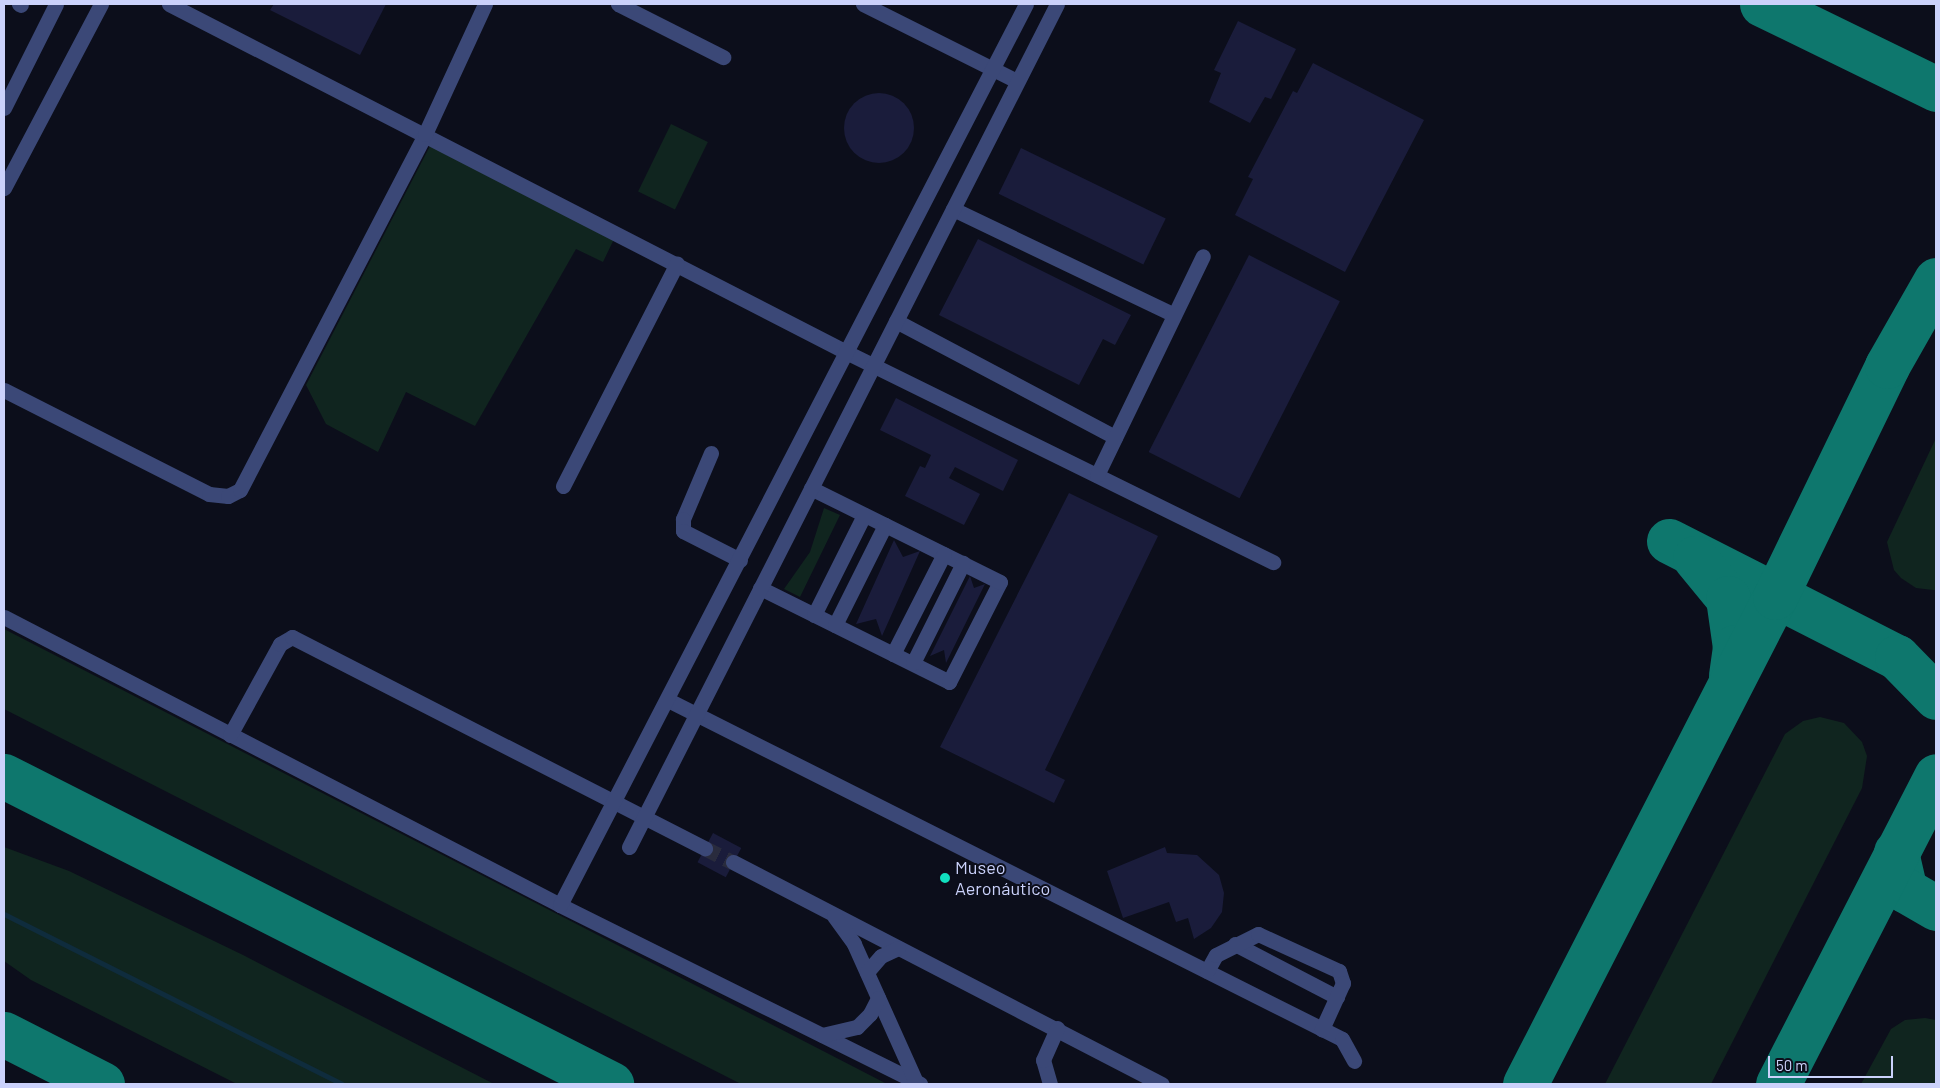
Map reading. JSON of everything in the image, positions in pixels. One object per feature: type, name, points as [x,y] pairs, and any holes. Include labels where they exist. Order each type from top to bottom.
[{"type":"street","points":[[4,108],[56,4]]},
{"type":"street","points":[[4,188],[101,4]]},
{"type":"street","points":[[169,4],[848,352],[1273,562]]},
{"type":"street","points":[[4,390],[209,494],[235,494],[425,134],[485,4]]},
{"type":"street","points":[[618,4],[722,57]]},
{"type":"street","points":[[863,4],[1015,80]]},
{"type":"street","points":[[560,906],[848,352],[1026,4]]},
{"type":"street","points":[[629,847],[953,209],[1015,80],[1057,4]]},
{"type":"street","points":[[953,209],[1174,315]]},
{"type":"street","points":[[1097,475],[1203,256]]},
{"type":"street","points":[[563,486],[677,263]]},
{"type":"street","points":[[896,321],[1116,437]]},
{"type":"street","points":[[711,454],[684,519],[683,531],[740,560]]},
{"type":"street","points":[[760,588],[950,682],[1000,582],[811,488]]},
{"type":"street","points":[[814,615],[864,514]]},
{"type":"street","points":[[835,625],[885,525]]},
{"type":"street","points":[[893,654],[944,554]]},
{"type":"street","points":[[913,663],[963,563]]},
{"type":"street","points":[[4,617],[560,906],[917,1083]]},
{"type":"street","points":[[230,735],[280,644],[292,637],[705,848]]},
{"type":"street","points":[[668,700],[1322,1029],[1347,1043],[1354,1061]]},
{"type":"street","points":[[733,862],[828,909],[898,948],[1162,1084]]},
{"type":"street","points":[[828,909],[854,944],[917,1083]]},
{"type":"street","points":[[1207,971],[1216,955],[1251,935],[1266,935],[1338,971],[1343,984],[1322,1029]]},
{"type":"street","points":[[1235,944],[1337,997]]},
{"type":"street","points":[[867,972],[881,956],[898,948]]},
{"type":"street","points":[[822,1035],[857,1027],[870,1014],[878,998]]},
{"type":"street","points":[[1050,1084],[1043,1060],[1056,1028]]},
{"type":"green space","points":[[671,124],[708,142],[675,209],[638,191]]},
{"type":"green space","points":[[430,146],[615,237],[603,262],[576,249],[475,426],[406,392],[378,452],[326,424],[306,385]]},
{"type":"green space","points":[[1936,438],[1936,590],[1933,590],[1916,588],[1901,578],[1894,570],[1887,542]]},
{"type":"green space","points":[[824,508],[840,515],[800,597],[784,589],[810,552]]},
{"type":"green space","points":[[4,629],[887,1084],[741,1084],[4,709]]},
{"type":"green space","points":[[1820,717],[1844,723],[1862,742],[1867,756],[1862,788],[1711,1084],[1605,1084],[1785,734],[1803,721]]},
{"type":"green space","points":[[4,847],[69,871],[243,955],[494,1084],[237,1084],[31,980],[4,961]]},
{"type":"green space","points":[[1925,1018],[1936,1020],[1936,1084],[1861,1084],[1891,1029],[1905,1020]]},
{"type":"building","points":[[274,4],[386,4],[360,55],[270,10]]},
{"type":"building","points":[[1238,21],[1296,49],[1271,99],[1265,97],[1250,123],[1209,102],[1221,73],[1214,70]]},
{"type":"building","points":[[1313,63],[1424,120],[1345,272],[1235,215],[1253,179],[1248,177],[1293,91],[1297,93]]},
{"type":"building","points":[[879,93],[892,96],[904,103],[911,115],[914,128],[911,141],[904,153],[892,160],[879,163],[866,160],[854,153],[847,141],[844,128],[847,115],[854,103],[866,96]]},
{"type":"building","points":[[1021,148],[1166,219],[1143,264],[999,194]]},
{"type":"building","points":[[978,239],[1131,315],[1115,345],[1103,339],[1079,385],[939,315]]},
{"type":"building","points":[[1249,255],[1340,301],[1240,498],[1149,452]]},
{"type":"building","points":[[896,398],[1018,460],[1003,491],[955,467],[949,478],[980,494],[964,525],[905,496],[920,466],[925,468],[931,455],[880,430]]},
{"type":"building","points":[[1069,493],[1158,536],[1045,770],[1065,780],[1054,803],[940,747]]},
{"type":"building","points":[[894,540],[903,557],[920,551],[882,636],[876,619],[856,624]]},
{"type":"building","points":[[970,576],[974,588],[985,584],[946,663],[944,650],[930,656]]},
{"type":"building","points":[[713,833],[741,848],[726,877],[698,862]]},
{"type":"building","points":[[1165,847],[1167,853],[1197,855],[1219,875],[1224,893],[1222,912],[1211,928],[1194,939],[1188,918],[1176,922],[1169,902],[1123,918],[1107,871]]},
{"type":"waterway","points":[[4,914],[342,1084]]},
{"type":"taxiway","points":[[1762,4],[1936,89]]},
{"type":"taxiway","points":[[1525,1084],[1775,597],[1887,366],[1936,280]]},
{"type":"taxiway","points":[[1669,541],[1897,657],[1936,697]]},
{"type":"taxiway","points":[[1695,558],[1728,598],[1735,647],[1731,676]]},
{"type":"taxiway","points":[[4,776],[611,1084]]},
{"type":"taxiway","points":[[1778,1084],[1936,776]]},
{"type":"taxiway","points":[[1896,852],[1905,890],[1936,908]]},
{"type":"taxiway","points":[[4,1034],[102,1084]]},
{"type":"tunnel","points":[[705,848],[733,862]]},
{"type":"place","name":"Museo Aeronáutico","points":[[945,878]]}]
